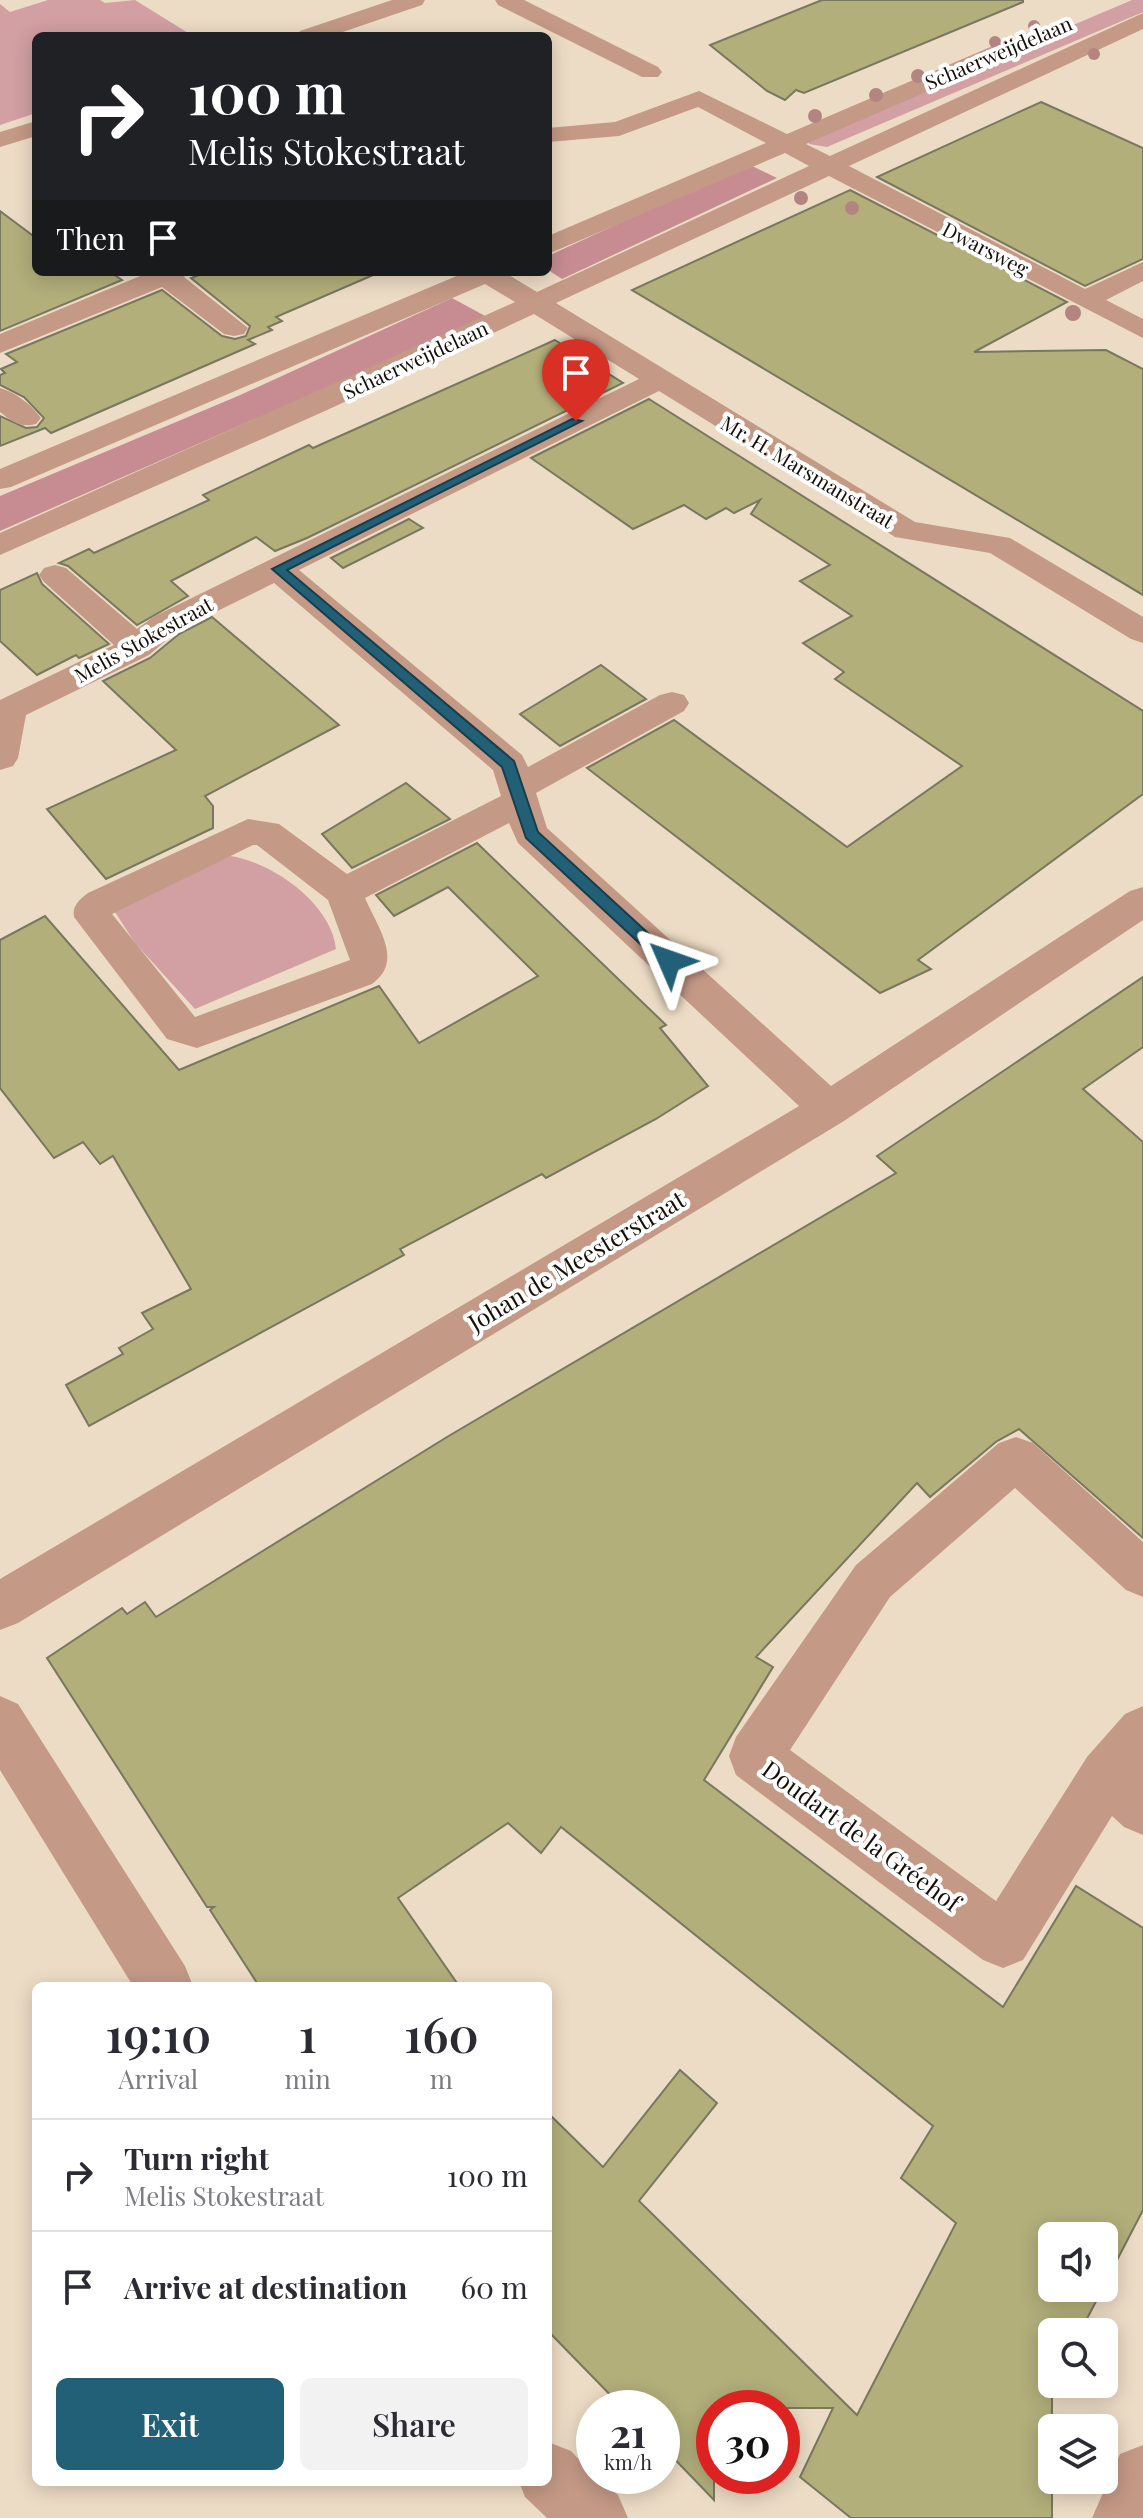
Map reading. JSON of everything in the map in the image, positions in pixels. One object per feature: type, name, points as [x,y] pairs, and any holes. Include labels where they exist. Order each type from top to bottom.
[{"type":"street","points":[[320,32],[414,0]]},
{"type":"street","points":[[506,0],[650,72]]},
{"type":"street","name":"Schaerweijdelaan","points":[[0,545],[315,405],[1143,20]]},
{"type":"street","name":"Schaerweijdelaan","points":[[552,244],[1049,31]]},
{"type":"street","points":[[552,135],[619,129],[699,98],[828,167]]},
{"type":"street","points":[[0,140],[32,129]]},
{"type":"street","name":"Dwarsweg","points":[[828,167],[1143,330]]},
{"type":"street","points":[[1085,300],[1143,270]]},
{"type":"street","points":[[0,344],[164,276]]},
{"type":"street","points":[[171,276],[234,328]]},
{"type":"street","points":[[0,480],[479,276]]},
{"type":"street","name":"Mr. H. Marsmanstraat","points":[[494,276],[906,530],[999,545],[1143,632]]},
{"type":"street","name":"Melis Stokestraat","points":[[0,758],[10,709],[137,647],[165,624],[659,380]]},
{"type":"street","points":[[0,397],[26,418]]},
{"type":"street","points":[[278,569],[509,764],[531,834],[829,1109]]},
{"type":"street","points":[[55,575],[137,647]]},
{"type":"street","points":[[344,892],[519,795],[672,703]]},
{"type":"street","points":[[257,830],[266,833],[344,892],[369,954],[369,966],[358,974],[197,1033],[181,1028],[93,917],[92,910],[257,830]]},
{"type":"street","name":"Johan de Meesterstraat","points":[[0,1606],[829,1109],[1143,901]]},
{"type":"street","name":"Doudart de la Gréehof","points":[[1143,1574],[1016,1458],[873,1581],[755,1756],[1003,1940],[1125,1792],[1143,1732]]},
{"type":"street","points":[[0,1722],[162,1982]]},
{"type":"street","points":[[1125,2518],[1143,2477]]},
{"type":"street","points":[[552,2478],[595,2518]]},
{"type":"shaded area","points":[[48,0],[100,0],[105,3],[135,0],[187,32],[32,32],[32,114],[0,125],[0,4],[10,12]]},
{"type":"shaded area","points":[[1132,0],[1143,0],[1143,12],[827,147],[809,144],[808,138],[830,128]]},
{"type":"shaded area","points":[[748,164],[777,178],[562,279],[552,273],[552,254]]},
{"type":"shaded area","points":[[452,298],[487,317],[0,531],[0,496],[238,396]]},
{"type":"shaded area","points":[[230,856],[264,867],[297,888],[323,916],[332,932],[336,949],[195,1009],[135,943],[113,909]]},
{"type":"building","points":[[822,0],[1023,2],[804,93],[796,90],[785,100],[767,91],[710,45]]},
{"type":"building","points":[[1041,102],[1143,148],[1143,259],[1085,286],[877,177]]},
{"type":"building","points":[[850,190],[1067,302],[974,352],[1106,350],[1143,369],[1143,595],[632,290]]},
{"type":"building","points":[[0,211],[32,235],[32,276],[116,276],[122,280],[0,331]]},
{"type":"building","points":[[371,276],[276,317],[282,321],[268,327],[272,330],[248,340],[255,344],[51,433],[45,428],[0,446],[0,416],[26,428],[37,427],[44,418],[24,397],[0,385],[0,375],[5,373],[1,369],[17,362],[6,354],[162,290],[222,336],[235,339],[246,336],[250,326],[191,278]]},
{"type":"building","points":[[555,340],[623,383],[307,538],[275,551],[256,537],[171,581],[188,596],[137,625],[68,566],[59,563],[89,549],[94,553],[209,500],[203,495],[309,445],[313,448]]},
{"type":"building","points":[[649,399],[1143,711],[1143,794],[918,960],[931,969],[880,993],[587,768],[674,720],[847,847],[962,766],[835,679],[844,672],[803,643],[852,616],[800,581],[830,565],[751,514],[760,500],[734,513],[726,508],[706,519],[684,505],[633,529],[531,458]]},
{"type":"building","points":[[409,519],[423,528],[343,568],[331,558]]},
{"type":"building","points":[[37,573],[42,584],[109,644],[79,658],[76,655],[37,675],[0,641],[0,590]]},
{"type":"building","points":[[212,617],[339,725],[205,796],[213,806],[213,828],[106,879],[47,809],[176,750],[103,681],[150,658],[179,634]]},
{"type":"building","points":[[601,665],[646,699],[560,746],[520,714]]},
{"type":"building","points":[[406,783],[450,819],[352,868],[322,834]]},
{"type":"building","points":[[477,843],[666,1025],[660,1028],[708,1086],[656,1119],[546,1178],[542,1174],[400,1249],[404,1255],[89,1426],[66,1385],[123,1354],[119,1348],[153,1329],[142,1313],[191,1289],[113,1156],[100,1164],[83,1142],[54,1158],[0,1088],[0,940],[45,916],[179,1070],[379,986],[419,1043],[538,976],[448,887],[394,916],[376,895]]},
{"type":"building","points":[[1143,977],[1143,1047],[1083,1089],[1143,1142],[1143,1538],[1019,1429],[997,1441],[930,1497],[917,1483],[756,1657],[773,1667],[704,1780],[1003,2007],[1076,1886],[1143,1928],[1143,2210],[1118,2258],[1118,2222],[1038,2222],[1038,2302],[1096,2302],[1087,2318],[1038,2318],[1038,2398],[1052,2398],[1052,2414],[1038,2414],[1038,2494],[1052,2494],[1052,2518],[851,2518],[800,2477],[833,2408],[800,2408],[800,2390],[696,2390],[696,2481],[680,2465],[680,2390],[605,2390],[552,2335],[552,2117],[603,2167],[680,2070],[717,2103],[639,2201],[857,2415],[956,2223],[901,2178],[933,2126],[561,1827],[541,1853],[508,1823],[398,1898],[456,1982],[256,1982],[210,1910],[214,1907],[207,1907],[47,1658],[122,1608],[127,1614],[145,1602],[156,1617],[447,1437],[896,1173],[877,1156]]},
{"type":"route","points":[[576,421],[278,569],[509,764],[531,834],[669,961]]}]
